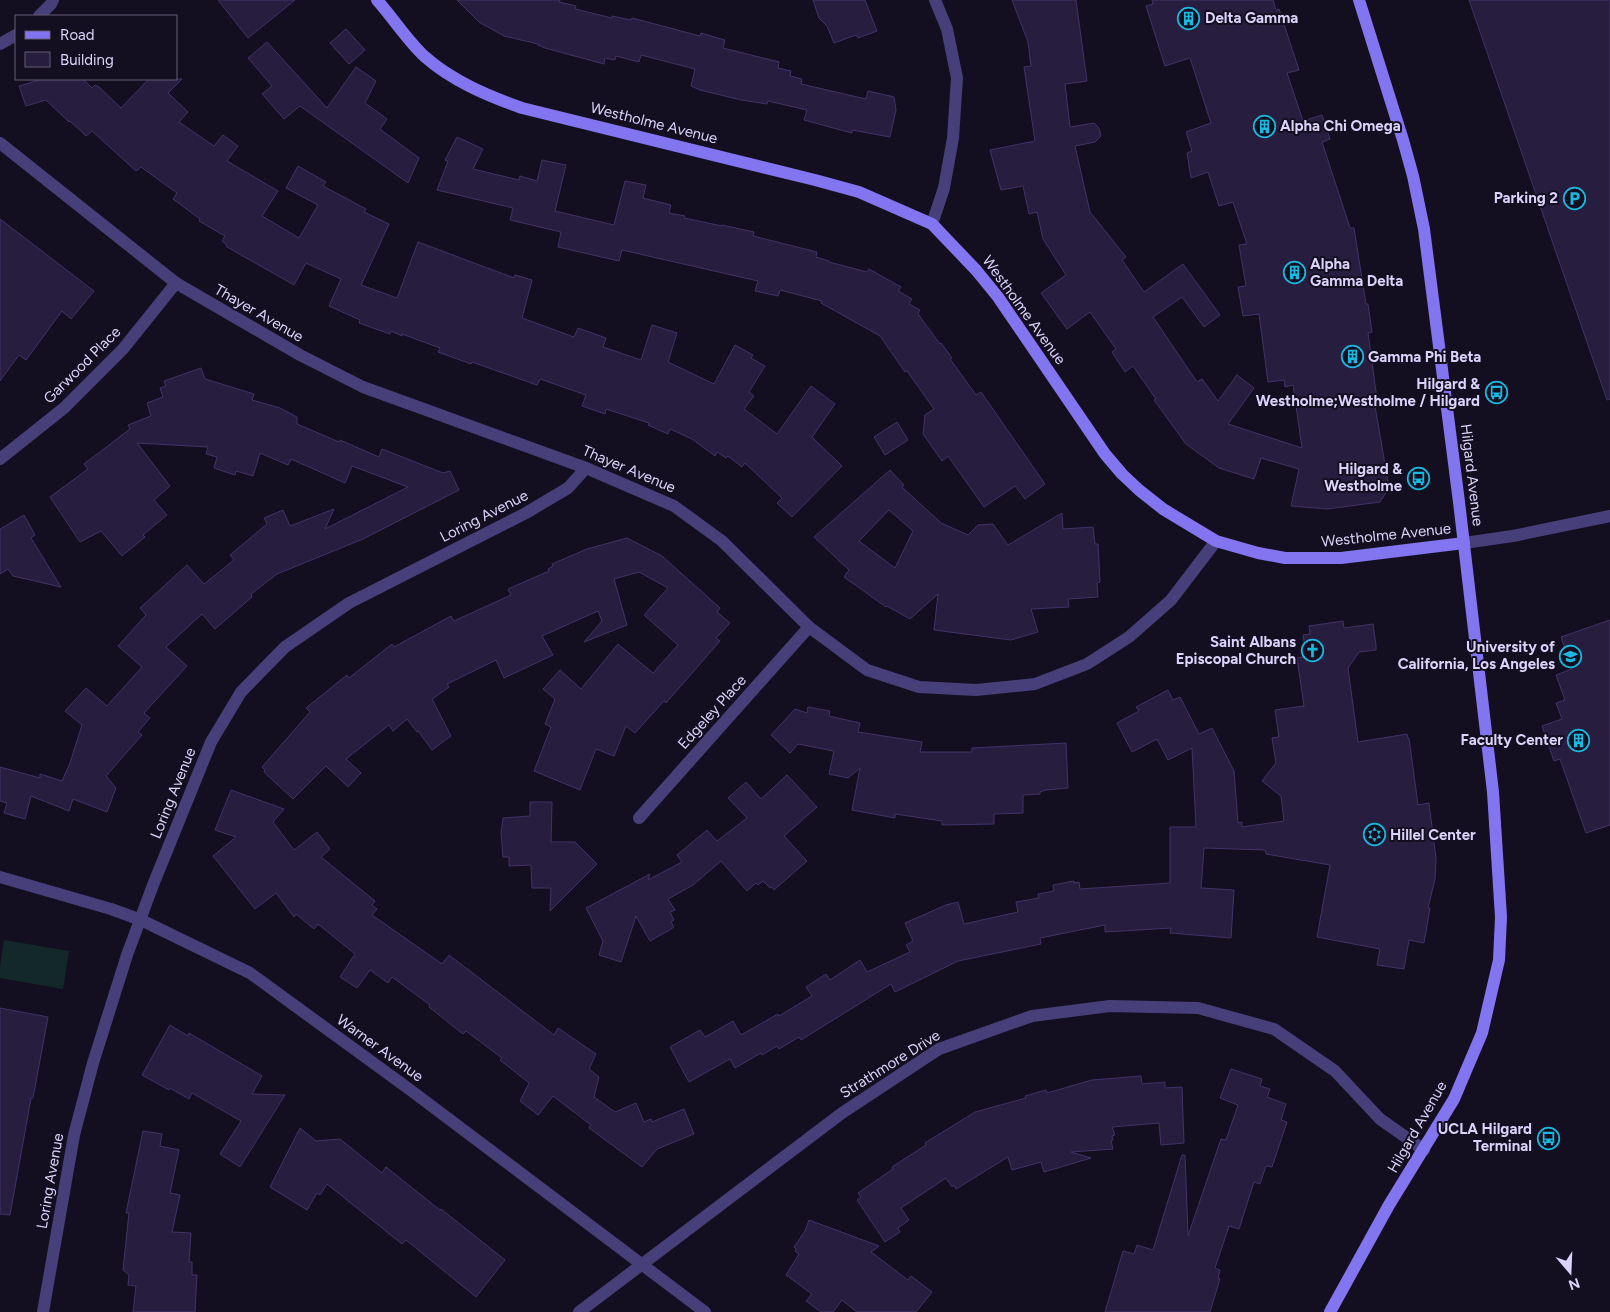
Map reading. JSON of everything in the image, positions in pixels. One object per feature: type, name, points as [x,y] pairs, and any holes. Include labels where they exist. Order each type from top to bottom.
[{"type":"street","points":[[40,15],[53,0]]},
{"type":"street","name":"Westholme Avenue","points":[[378,0],[424,56],[454,77],[489,96],[522,108],[842,187],[859,192],[932,224],[998,297],[1105,454],[1122,474],[1163,509],[1216,542],[1285,558],[1341,558],[1513,536],[1610,516]]},
{"type":"street","points":[[932,224],[944,188],[953,138],[957,78],[946,29],[936,0]]},
{"type":"street","name":"Hilgard Avenue","points":[[1330,1312],[1389,1205],[1454,1099],[1482,1033],[1499,960],[1501,917],[1493,792],[1464,543],[1424,229],[1403,140],[1359,0]]},
{"type":"street","points":[[0,44],[15,36]]},
{"type":"street","name":"Thayer Avenue","points":[[0,143],[176,283],[300,355],[363,387],[586,468],[674,506],[722,541],[809,627],[867,670],[919,687],[976,690],[1035,684],[1087,664],[1129,637],[1171,600],[1216,542]]},
{"type":"street","name":"Garwood Place","points":[[0,460],[64,408],[124,349],[176,283]]},
{"type":"street","name":"Loring Avenue","points":[[43,1312],[74,1135],[93,1063],[127,955],[211,742],[242,692],[286,647],[350,602],[526,514],[568,488],[586,468]]},
{"type":"street","name":"Edgeley Place","points":[[639,818],[809,627]]},
{"type":"street","name":"Warner Avenue","points":[[0,877],[111,909],[141,920],[250,973],[409,1088],[705,1312]]},
{"type":"street","name":"Strathmore Drive","points":[[579,1312],[842,1112],[940,1049],[1032,1016],[1110,1006],[1198,1008],[1274,1029],[1335,1071],[1380,1119],[1424,1150]]},
{"type":"green space","points":[[4,940],[69,951],[63,989],[0,978]]},
{"type":"building","points":[[218,0],[295,0],[248,38]]},
{"type":"building","points":[[457,0],[560,0],[559,2],[576,6],[575,9],[612,18],[612,16],[631,20],[632,18],[700,36],[701,33],[725,40],[723,48],[779,62],[778,68],[791,71],[790,76],[802,79],[801,84],[866,99],[868,91],[894,97],[896,110],[890,137],[852,130],[852,133],[804,120],[807,110],[768,101],[767,104],[741,100],[700,90],[691,86],[695,69],[641,55],[639,62],[616,56],[615,60],[605,58],[604,64],[504,36],[479,22]]},
{"type":"building","points":[[813,0],[865,0],[877,31],[858,38],[856,35],[834,43],[827,26],[819,18]]},
{"type":"building","points":[[1012,0],[1076,0],[1087,81],[1065,84],[1070,127],[1094,123],[1099,128],[1101,136],[1095,142],[1075,146],[1090,212],[1126,257],[1122,260],[1144,292],[1183,264],[1220,315],[1204,327],[1182,297],[1153,317],[1197,382],[1202,379],[1218,401],[1237,375],[1254,388],[1228,424],[1302,448],[1293,385],[1285,387],[1284,380],[1268,382],[1259,314],[1243,316],[1238,287],[1246,286],[1239,245],[1247,244],[1233,202],[1219,206],[1208,172],[1191,178],[1187,153],[1192,151],[1186,132],[1211,123],[1190,58],[1165,66],[1146,6],[1153,4],[1152,0],[1273,0],[1276,10],[1279,9],[1299,70],[1287,73],[1303,121],[1322,115],[1330,139],[1322,142],[1350,228],[1354,228],[1372,332],[1368,333],[1377,399],[1374,400],[1389,488],[1380,502],[1327,509],[1291,506],[1299,469],[1261,458],[1254,479],[1219,468],[1186,444],[1154,400],[1156,399],[1133,366],[1125,372],[1112,352],[1116,349],[1090,312],[1067,329],[1041,293],[1066,275],[1043,239],[1037,212],[1029,214],[1023,186],[1001,190],[990,150],[1035,141],[1024,67],[1031,66],[1028,42]]},
{"type":"building","name":"Parking 2","points":[[1469,0],[1610,0],[1610,399],[1607,400]]},
{"type":"building","points":[[346,29],[365,50],[349,64],[330,43]]},
{"type":"building","points":[[267,42],[327,108],[356,67],[376,81],[365,103],[387,119],[380,129],[419,158],[408,183],[300,106],[284,119],[262,94],[272,86],[248,58]]},
{"type":"building","points":[[182,79],[168,93],[188,112],[179,122],[214,146],[223,135],[238,146],[227,161],[278,191],[262,216],[299,238],[318,205],[286,188],[298,166],[326,182],[323,186],[366,209],[364,212],[389,224],[361,285],[397,298],[418,242],[514,278],[515,275],[532,280],[522,318],[574,337],[578,328],[606,338],[603,347],[641,360],[652,325],[677,333],[668,362],[714,384],[735,345],[753,355],[751,358],[765,366],[749,392],[754,396],[744,409],[777,434],[811,386],[835,404],[812,437],[842,466],[792,517],[777,503],[782,498],[745,463],[742,467],[728,456],[726,458],[717,452],[715,456],[692,439],[670,429],[668,434],[648,425],[649,423],[606,409],[605,414],[582,406],[586,395],[540,379],[537,385],[438,352],[440,348],[402,334],[402,336],[391,331],[390,334],[359,323],[360,320],[329,306],[341,279],[306,263],[294,285],[227,247],[222,241],[225,236],[199,221],[200,219],[173,199],[177,193],[141,167],[136,171],[92,131],[86,136],[46,100],[26,106],[19,86],[40,80],[84,80],[92,88],[95,85],[99,87],[121,108],[148,80]]},
{"type":"building","points":[[457,137],[483,149],[473,169],[519,180],[520,176],[537,181],[542,160],[566,165],[555,211],[614,225],[625,181],[646,185],[643,198],[671,205],[669,213],[685,216],[684,218],[754,232],[753,236],[817,252],[816,257],[867,272],[869,269],[901,287],[898,291],[912,299],[909,304],[920,310],[918,314],[952,358],[950,359],[976,395],[981,392],[1045,484],[1025,499],[1015,486],[984,507],[948,456],[942,461],[923,434],[925,415],[934,409],[880,336],[821,303],[822,301],[780,290],[778,296],[755,291],[758,281],[622,250],[619,261],[558,247],[561,232],[510,220],[513,208],[437,190],[448,161],[445,160]]},
{"type":"building","points":[[0,219],[94,291],[71,319],[62,311],[26,360],[19,355],[0,381]]},
{"type":"building","points":[[201,368],[205,379],[254,394],[252,400],[280,408],[297,417],[297,424],[339,442],[340,440],[379,457],[382,449],[443,473],[450,471],[459,490],[363,539],[277,574],[251,594],[252,597],[215,629],[202,614],[166,647],[187,666],[144,713],[150,718],[138,732],[142,735],[106,776],[116,788],[107,812],[73,799],[69,811],[31,796],[25,819],[4,813],[7,803],[0,801],[0,767],[40,778],[40,774],[62,781],[82,725],[65,711],[86,688],[107,706],[142,667],[118,646],[146,615],[140,608],[187,565],[204,584],[234,560],[230,555],[267,524],[264,518],[283,510],[290,526],[334,509],[325,529],[408,487],[352,466],[345,483],[291,459],[288,465],[260,453],[253,476],[236,471],[235,475],[214,468],[217,457],[206,454],[208,447],[137,443],[170,486],[154,500],[167,515],[122,556],[101,531],[80,542],[50,497],[88,469],[84,464],[130,429],[128,425],[151,416],[147,403],[163,397],[160,388],[166,386],[164,381]]},
{"type":"building","points":[[897,422],[908,440],[885,455],[874,437]]},
{"type":"building","points":[[890,470],[904,485],[902,487],[941,523],[968,535],[978,525],[993,524],[1008,545],[1062,513],[1063,529],[1093,527],[1095,544],[1098,544],[1100,582],[1097,583],[1098,597],[1068,599],[1069,607],[1031,609],[1038,632],[1011,640],[934,630],[938,594],[910,619],[886,607],[844,577],[849,570],[814,537]],"holes":[[[889,510],[913,531],[895,568],[859,541]]]},
{"type":"building","points":[[24,515],[35,535],[31,538],[61,587],[13,576],[8,569],[0,574],[0,529]]},
{"type":"building","points":[[627,538],[662,556],[720,608],[717,612],[730,623],[716,638],[720,641],[666,703],[664,701],[635,733],[626,726],[614,756],[596,749],[580,790],[534,771],[551,727],[545,724],[555,699],[543,689],[560,670],[581,689],[618,644],[653,673],[678,645],[644,615],[668,588],[639,572],[614,579],[627,625],[584,642],[602,621],[598,611],[542,636],[553,655],[504,678],[496,660],[447,684],[449,687],[432,699],[451,736],[432,750],[407,719],[393,731],[389,725],[346,759],[361,773],[348,787],[326,766],[293,799],[264,772],[265,770],[262,767],[310,712],[306,708],[347,675],[349,678],[392,644],[394,647],[451,616],[454,621],[511,595],[508,589],[549,571],[548,569],[553,566],[552,564],[587,549]]},
{"type":"building","name":"Faculty Center","points":[[1610,620],[1610,825],[1586,833],[1560,759],[1554,761],[1542,726],[1562,719],[1556,703],[1565,700],[1556,675],[1572,669],[1561,637]]},
{"type":"building","points":[[1343,621],[1344,628],[1373,624],[1376,645],[1376,650],[1359,652],[1348,668],[1358,742],[1407,734],[1418,805],[1429,803],[1436,858],[1435,879],[1428,908],[1430,908],[1424,943],[1409,940],[1404,969],[1377,965],[1380,949],[1317,937],[1330,865],[1266,854],[1265,850],[1204,848],[1201,888],[1234,890],[1231,938],[1170,933],[1171,928],[1105,932],[1105,925],[1040,938],[1041,944],[958,961],[895,992],[891,984],[801,1040],[799,1037],[779,1049],[777,1046],[735,1068],[730,1059],[689,1082],[670,1047],[700,1030],[705,1037],[733,1021],[741,1035],[778,1014],[779,1016],[812,996],[806,987],[826,974],[830,980],[860,960],[867,972],[910,952],[906,945],[913,941],[905,923],[946,905],[958,902],[964,924],[1018,912],[1016,902],[1039,898],[1038,894],[1054,891],[1053,885],[1074,881],[1074,883],[1079,882],[1080,889],[1170,883],[1170,827],[1196,827],[1192,748],[1168,760],[1157,739],[1132,752],[1117,723],[1139,711],[1136,707],[1168,690],[1173,700],[1180,697],[1199,734],[1212,728],[1234,771],[1238,823],[1242,822],[1242,827],[1284,821],[1281,796],[1262,781],[1276,763],[1272,738],[1279,737],[1275,710],[1304,706],[1297,658],[1306,656],[1303,635],[1310,634],[1309,626]]},
{"type":"building","points":[[808,707],[830,711],[829,716],[860,723],[858,732],[922,742],[920,752],[972,752],[972,748],[1066,743],[1068,788],[1046,790],[1040,792],[1040,794],[1023,795],[1023,813],[994,814],[994,824],[942,825],[942,821],[895,814],[895,818],[852,810],[860,768],[848,778],[829,774],[834,751],[798,744],[790,753],[771,735],[795,709],[807,713]]},
{"type":"building","points":[[787,775],[817,807],[784,836],[807,861],[774,890],[763,881],[758,885],[756,883],[747,891],[721,861],[693,885],[668,899],[675,910],[670,912],[674,920],[671,922],[674,927],[650,941],[636,916],[621,962],[599,955],[603,941],[586,908],[650,874],[648,880],[682,862],[677,855],[707,830],[717,841],[747,818],[728,798],[746,782],[761,799]]},
{"type":"building","points":[[231,790],[284,809],[273,822],[294,850],[317,832],[330,849],[321,857],[375,901],[372,905],[377,909],[372,915],[442,964],[449,955],[554,1035],[558,1028],[596,1054],[589,1069],[599,1077],[594,1097],[615,1112],[636,1103],[644,1122],[651,1119],[652,1122],[684,1109],[694,1134],[657,1149],[642,1167],[589,1128],[591,1125],[553,1096],[538,1115],[520,1101],[529,1083],[500,1060],[502,1058],[466,1031],[463,1034],[429,1007],[430,1005],[392,977],[388,983],[370,970],[357,988],[340,977],[355,954],[318,924],[314,929],[296,914],[294,917],[276,893],[255,909],[213,856],[236,837],[215,830]]},
{"type":"building","points":[[530,802],[552,802],[551,842],[575,842],[597,864],[550,911],[551,888],[532,888],[531,865],[509,866],[509,857],[503,857],[501,833],[503,818],[530,816]]},
{"type":"building","points":[[0,1008],[48,1017],[10,1215],[0,1214]]},
{"type":"building","points":[[170,1025],[188,1036],[189,1033],[262,1076],[252,1094],[285,1095],[240,1167],[220,1154],[241,1121],[192,1093],[189,1099],[142,1075]]},
{"type":"building","points":[[1231,1069],[1262,1079],[1260,1086],[1270,1089],[1267,1097],[1286,1104],[1281,1120],[1287,1122],[1272,1167],[1266,1166],[1260,1184],[1254,1182],[1239,1229],[1229,1226],[1215,1268],[1220,1270],[1218,1278],[1220,1279],[1210,1312],[1105,1312],[1123,1251],[1134,1254],[1137,1245],[1153,1250],[1182,1155],[1185,1155],[1188,1236],[1221,1139],[1226,1140],[1238,1105],[1220,1098]]},
{"type":"building","points":[[1141,1076],[1142,1084],[1165,1082],[1165,1088],[1182,1087],[1184,1143],[1161,1145],[1159,1123],[1112,1127],[1115,1135],[1112,1136],[1113,1140],[1111,1141],[1113,1149],[1071,1152],[1091,1158],[1044,1172],[1041,1162],[1012,1170],[1008,1157],[956,1189],[954,1185],[952,1187],[946,1178],[901,1208],[909,1220],[898,1228],[900,1232],[885,1242],[857,1200],[861,1197],[858,1193],[893,1169],[892,1167],[926,1145],[925,1143],[975,1112],[1026,1098],[1025,1096],[1046,1090],[1047,1093],[1092,1080]]},
{"type":"building","points":[[300,1128],[316,1141],[340,1139],[382,1173],[386,1167],[505,1260],[476,1297],[406,1240],[402,1244],[327,1184],[320,1195],[317,1193],[307,1210],[270,1187]]},
{"type":"building","points":[[143,1131],[162,1134],[160,1146],[179,1150],[170,1193],[180,1195],[172,1232],[191,1233],[189,1262],[192,1262],[192,1275],[197,1275],[195,1312],[133,1312],[136,1286],[128,1285],[129,1275],[123,1270],[129,1213],[126,1213]]},
{"type":"building","points":[[809,1220],[879,1246],[871,1252],[908,1280],[911,1276],[932,1292],[916,1312],[857,1312],[842,1300],[833,1312],[821,1312],[806,1301],[812,1294],[786,1275],[799,1254],[795,1251],[794,1247],[805,1231]]},
{"type":"place","name":"Delta Gamma","points":[[1189,18]]},
{"type":"place","name":"Alpha Chi Omega","points":[[1264,126]]},
{"type":"place","name":"Parking 2","points":[[1574,198]]},
{"type":"place","name":"Alpha Gamma Delta","points":[[1294,273]]},
{"type":"place","name":"Gamma Phi Beta","points":[[1352,357]]},
{"type":"place","name":"Hilgard & Westholme;Westholme / Hilgard","points":[[1496,393]]},
{"type":"place","name":"Hilgard & Westholme","points":[[1418,478]]},
{"type":"place","name":"Saint Albans Episcopal Church","points":[[1312,651]]},
{"type":"place","name":"University of California, Los Angeles","points":[[1571,656]]},
{"type":"place","name":"Faculty Center","points":[[1579,740]]},
{"type":"place","name":"Hillel Center","points":[[1374,835]]},
{"type":"place","name":"UCLA Hilgard Terminal","points":[[1548,1138]]}]
